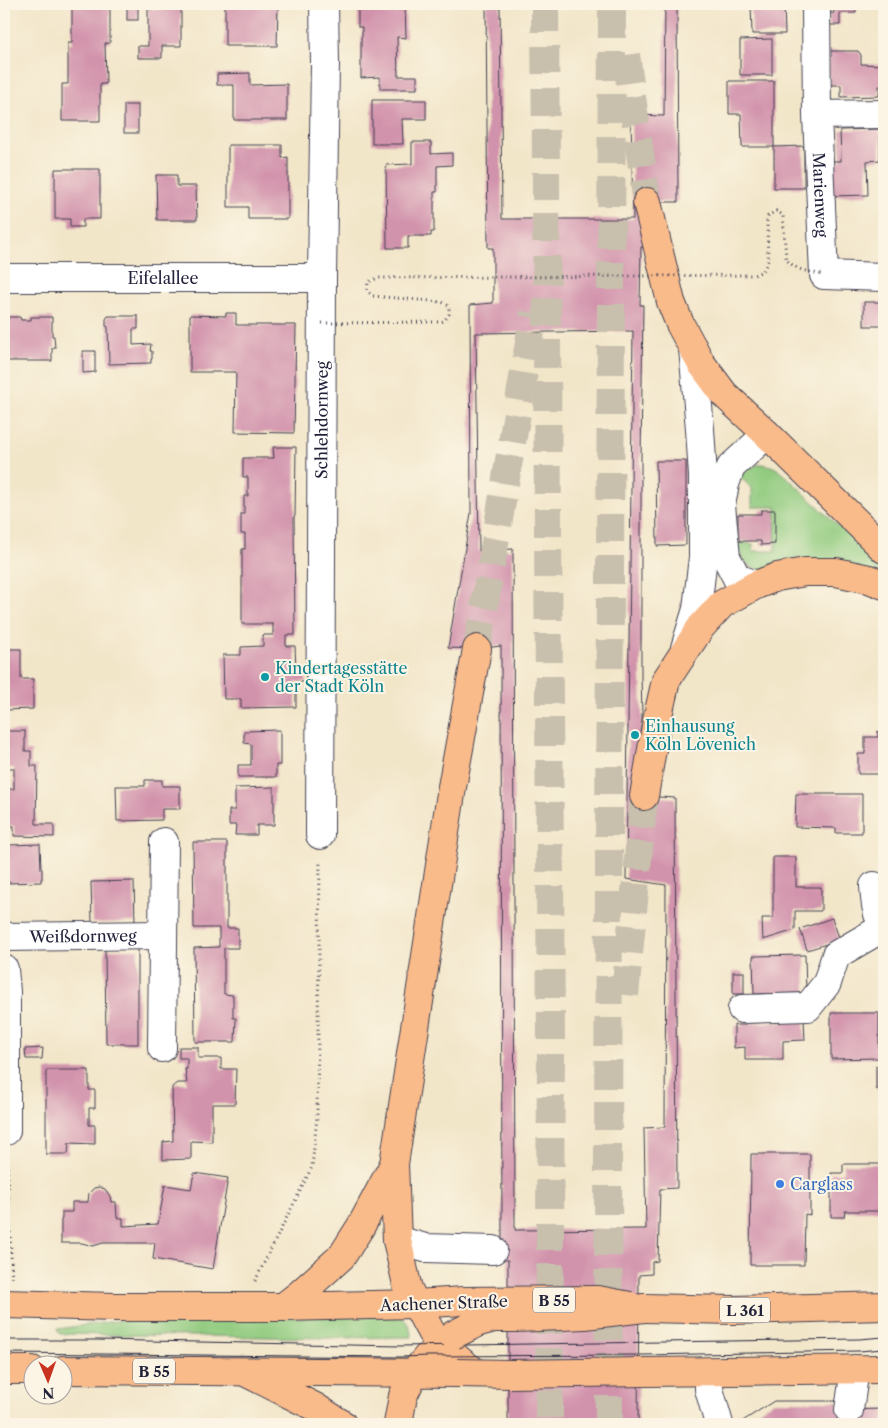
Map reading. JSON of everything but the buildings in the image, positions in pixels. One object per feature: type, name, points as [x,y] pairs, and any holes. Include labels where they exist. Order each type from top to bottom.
[{"type":"main road","points":[[647,202],[671,302],[680,324],[701,363],[724,394],[884,550]]},
{"type":"main road","points":[[644,796],[656,720],[666,680],[700,627],[722,604],[756,585],[777,577],[805,572],[836,572],[869,579],[884,585]]},
{"type":"main road","points":[[477,649],[452,787],[394,1164],[397,1240],[408,1289],[431,1332],[457,1356],[478,1322],[494,1318],[585,1315],[644,1308]]},
{"type":"main road","points":[[283,1307],[342,1256],[361,1226],[394,1164]]},
{"type":"main road","name":"Aachener Straße","points":[[8,1304],[246,1308],[464,1301],[598,1300],[644,1308],[733,1310],[884,1306]]},
{"type":"main road","name":"B 55","points":[[72,1370],[414,1374],[457,1356],[584,1373],[709,1372]]},
{"type":"main road","points":[[709,1372],[884,1369]]},
{"type":"main road","points":[[4,1370],[22,1370]]},
{"type":"main road","points":[[245,1372],[315,1407],[342,1424]]},
{"type":"main road","points":[[398,1424],[403,1396],[414,1374]]},
{"type":"street","name":"Schlehdornweg","points":[[320,835],[324,4]]},
{"type":"street","name":"Marienweg","points":[[816,4],[817,115],[824,275]]},
{"type":"street","points":[[817,115],[884,114]]},
{"type":"street","points":[[824,275],[884,277]]},
{"type":"street","name":"Eifelallee","points":[[4,278],[322,278]]},
{"type":"street","points":[[684,652],[697,609],[703,557],[703,476],[693,348]]},
{"type":"street","points":[[756,585],[737,578],[726,558],[721,505],[731,467],[767,434]]},
{"type":"street","points":[[162,1048],[164,842]]},
{"type":"street","points":[[742,1008],[808,1007],[827,983],[836,955],[884,927],[875,901],[874,886]]},
{"type":"street","name":"Weißdornweg","points":[[4,937],[162,935]]},
{"type":"street","points":[[4,969],[6,992],[6,1131]]},
{"type":"street","points":[[397,1240],[426,1248],[493,1250]]},
{"type":"street","points":[[849,1410],[855,1369]]},
{"type":"street","points":[[709,1372],[709,1390],[719,1424]]},
{"type":"path","points":[[322,323],[439,322],[444,321],[449,314],[449,306],[442,302],[373,296],[367,291],[368,282],[378,278],[754,275],[763,271],[768,261],[767,221],[768,216],[776,211],[783,215],[786,259],[794,268],[824,275]]},
{"type":"path","points":[[246,1308],[249,1292],[312,1167],[317,1117],[320,835]]},
{"type":"path","points":[[6,1131],[8,1304]]},
{"type":"green space","points":[[760,464],[772,466],[784,475],[884,569],[884,574],[756,570],[743,561],[735,542],[753,544],[753,551],[775,551],[776,507],[752,507],[752,488],[739,476]]},
{"type":"green space","points":[[401,1316],[407,1323],[412,1337],[329,1338],[60,1334],[57,1329],[131,1319]]},
{"type":"tunnel","points":[[545,4],[551,1047],[549,1424]]},
{"type":"tunnel","points":[[609,1424],[608,1158],[612,4]]},
{"type":"tunnel","points":[[626,55],[647,202]]},
{"type":"tunnel","points":[[477,649],[534,313]]},
{"type":"tunnel","points":[[625,995],[644,796]]},
{"type":"tram line","points":[[4,1340],[400,1346],[859,1339],[884,1337]]},
{"type":"tram line","points":[[4,1353],[402,1357],[645,1355],[884,1349]]},
{"type":"place","name":"Kindertagesstätte der Stadt Köln","points":[[265,677]]},
{"type":"place","name":"Einhausung Köln Lövenich","points":[[635,735]]},
{"type":"place","name":"Carglass","points":[[780,1184]]}]
